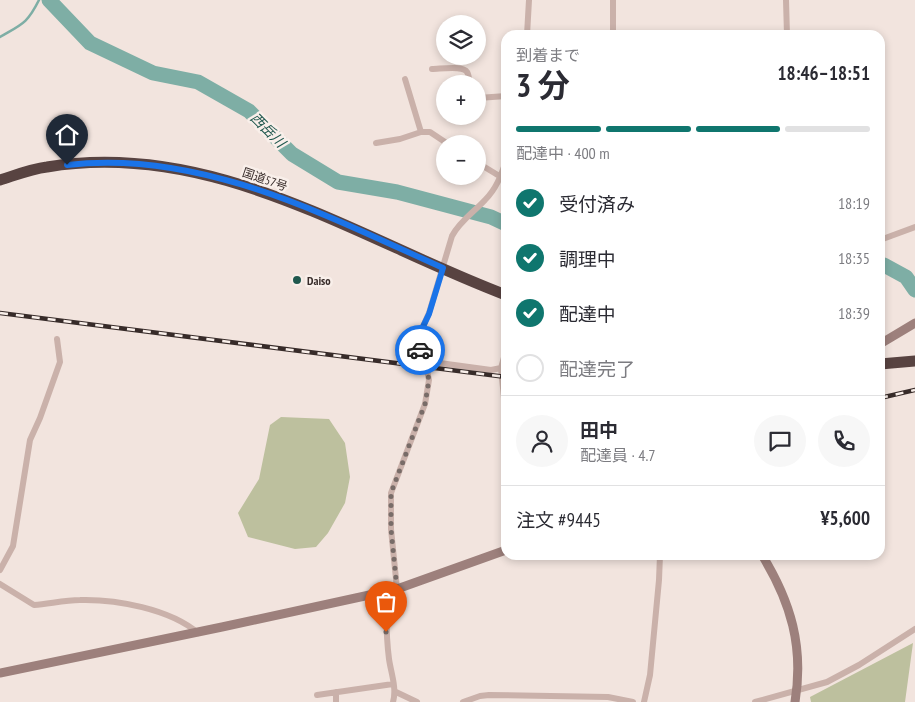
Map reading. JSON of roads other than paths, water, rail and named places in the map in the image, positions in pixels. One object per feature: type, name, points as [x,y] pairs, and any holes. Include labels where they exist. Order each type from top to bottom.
[{"type":"highway","name":"国道57号","points":[[0,180],[47,167],[103,162],[139,163],[198,172],[254,188],[287,201],[501,292]]},
{"type":"highway","points":[[885,364],[915,361]]},
{"type":"street","points":[[527,30],[529,0]]},
{"type":"street","points":[[612,30],[613,0]]},
{"type":"street","points":[[786,0],[787,30]]},
{"type":"street","points":[[432,70],[461,68],[466,70],[469,75]]},
{"type":"street","points":[[405,79],[421,132]]},
{"type":"street","points":[[486,97],[501,96]]},
{"type":"street","points":[[376,144],[421,132],[430,132],[436,136]]},
{"type":"street","points":[[397,589],[391,529],[391,493],[425,404],[429,380],[425,361],[420,350],[420,333],[429,314],[452,236],[457,227],[486,199],[500,177],[486,168]]},
{"type":"street","points":[[885,238],[915,227]]},
{"type":"street","points":[[885,341],[915,323]]},
{"type":"street","points":[[0,570],[13,546],[30,440],[60,362],[57,339]]},
{"type":"street","points":[[425,361],[492,370],[501,368]]},
{"type":"street","points":[[0,673],[397,589],[501,552]]},
{"type":"street","points":[[644,702],[650,675],[660,560]]},
{"type":"street","points":[[765,560],[783,596],[794,626],[798,656],[795,702]]},
{"type":"street","points":[[0,584],[34,605],[82,600],[134,605],[188,624],[198,632]]},
{"type":"street","points":[[387,591],[386,632],[393,684],[396,692],[393,702]]},
{"type":"street","points":[[755,702],[827,682],[915,629]]},
{"type":"street","points":[[317,695],[393,684]]},
{"type":"street","points":[[336,692],[336,702]]},
{"type":"street","points":[[396,692],[417,702]]},
{"type":"street","points":[[463,702],[489,695],[608,697],[633,702]]},
{"type":"waterway","points":[[0,37],[23,23],[39,0]]},
{"type":"waterway","name":"西岳川","points":[[49,0],[90,43],[153,73],[198,82],[249,111],[292,154],[338,182],[397,192],[491,217],[501,222]]},
{"type":"waterway","name":"西岳川","points":[[885,266],[906,277],[915,290]]},
{"type":"railway","points":[[0,313],[501,376]]},
{"type":"railway","points":[[885,397],[915,390]]},
{"type":"place","name":"Daiso","points":[[297,280]]}]
